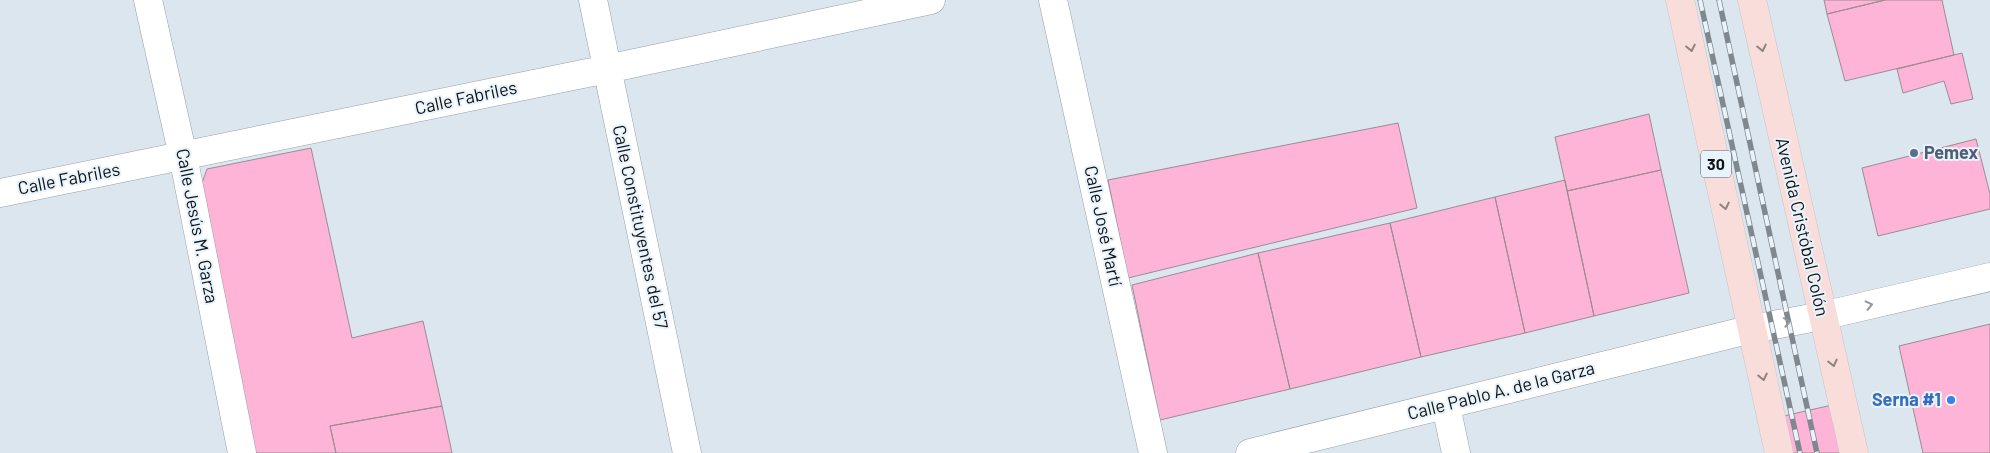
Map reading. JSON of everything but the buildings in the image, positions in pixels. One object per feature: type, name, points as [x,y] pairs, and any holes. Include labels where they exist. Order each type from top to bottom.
[{"type":"main road","name":"30","points":[[1680,0],[1779,453]]},
{"type":"main road","name":"Avenida Cristóbal Colón","points":[[1752,0],[1854,453]]},
{"type":"street","name":"Calle Jesús M. Garza","points":[[148,0],[183,156],[242,453]]},
{"type":"street","name":"Calle Constituyentes del 57","points":[[593,0],[687,453]]},
{"type":"street","name":"Calle Fabriles","points":[[0,193],[607,69],[931,0]]},
{"type":"street","name":"Calle José Martí","points":[[1053,0],[1153,453]]},
{"type":"street","points":[[1752,329],[1822,316],[1990,277]]},
{"type":"street","name":"Calle Pablo A. de la Garza","points":[[1250,453],[1752,329]]},
{"type":"street","points":[[1446,406],[1456,453]]},
{"type":"railway","points":[[1700,0],[1800,453]]},
{"type":"railway","points":[[1719,0],[1817,453]]},
{"type":"place","name":"Pemex","points":[[1914,153]]},
{"type":"place","name":"Serna #1","points":[[1951,400]]}]
